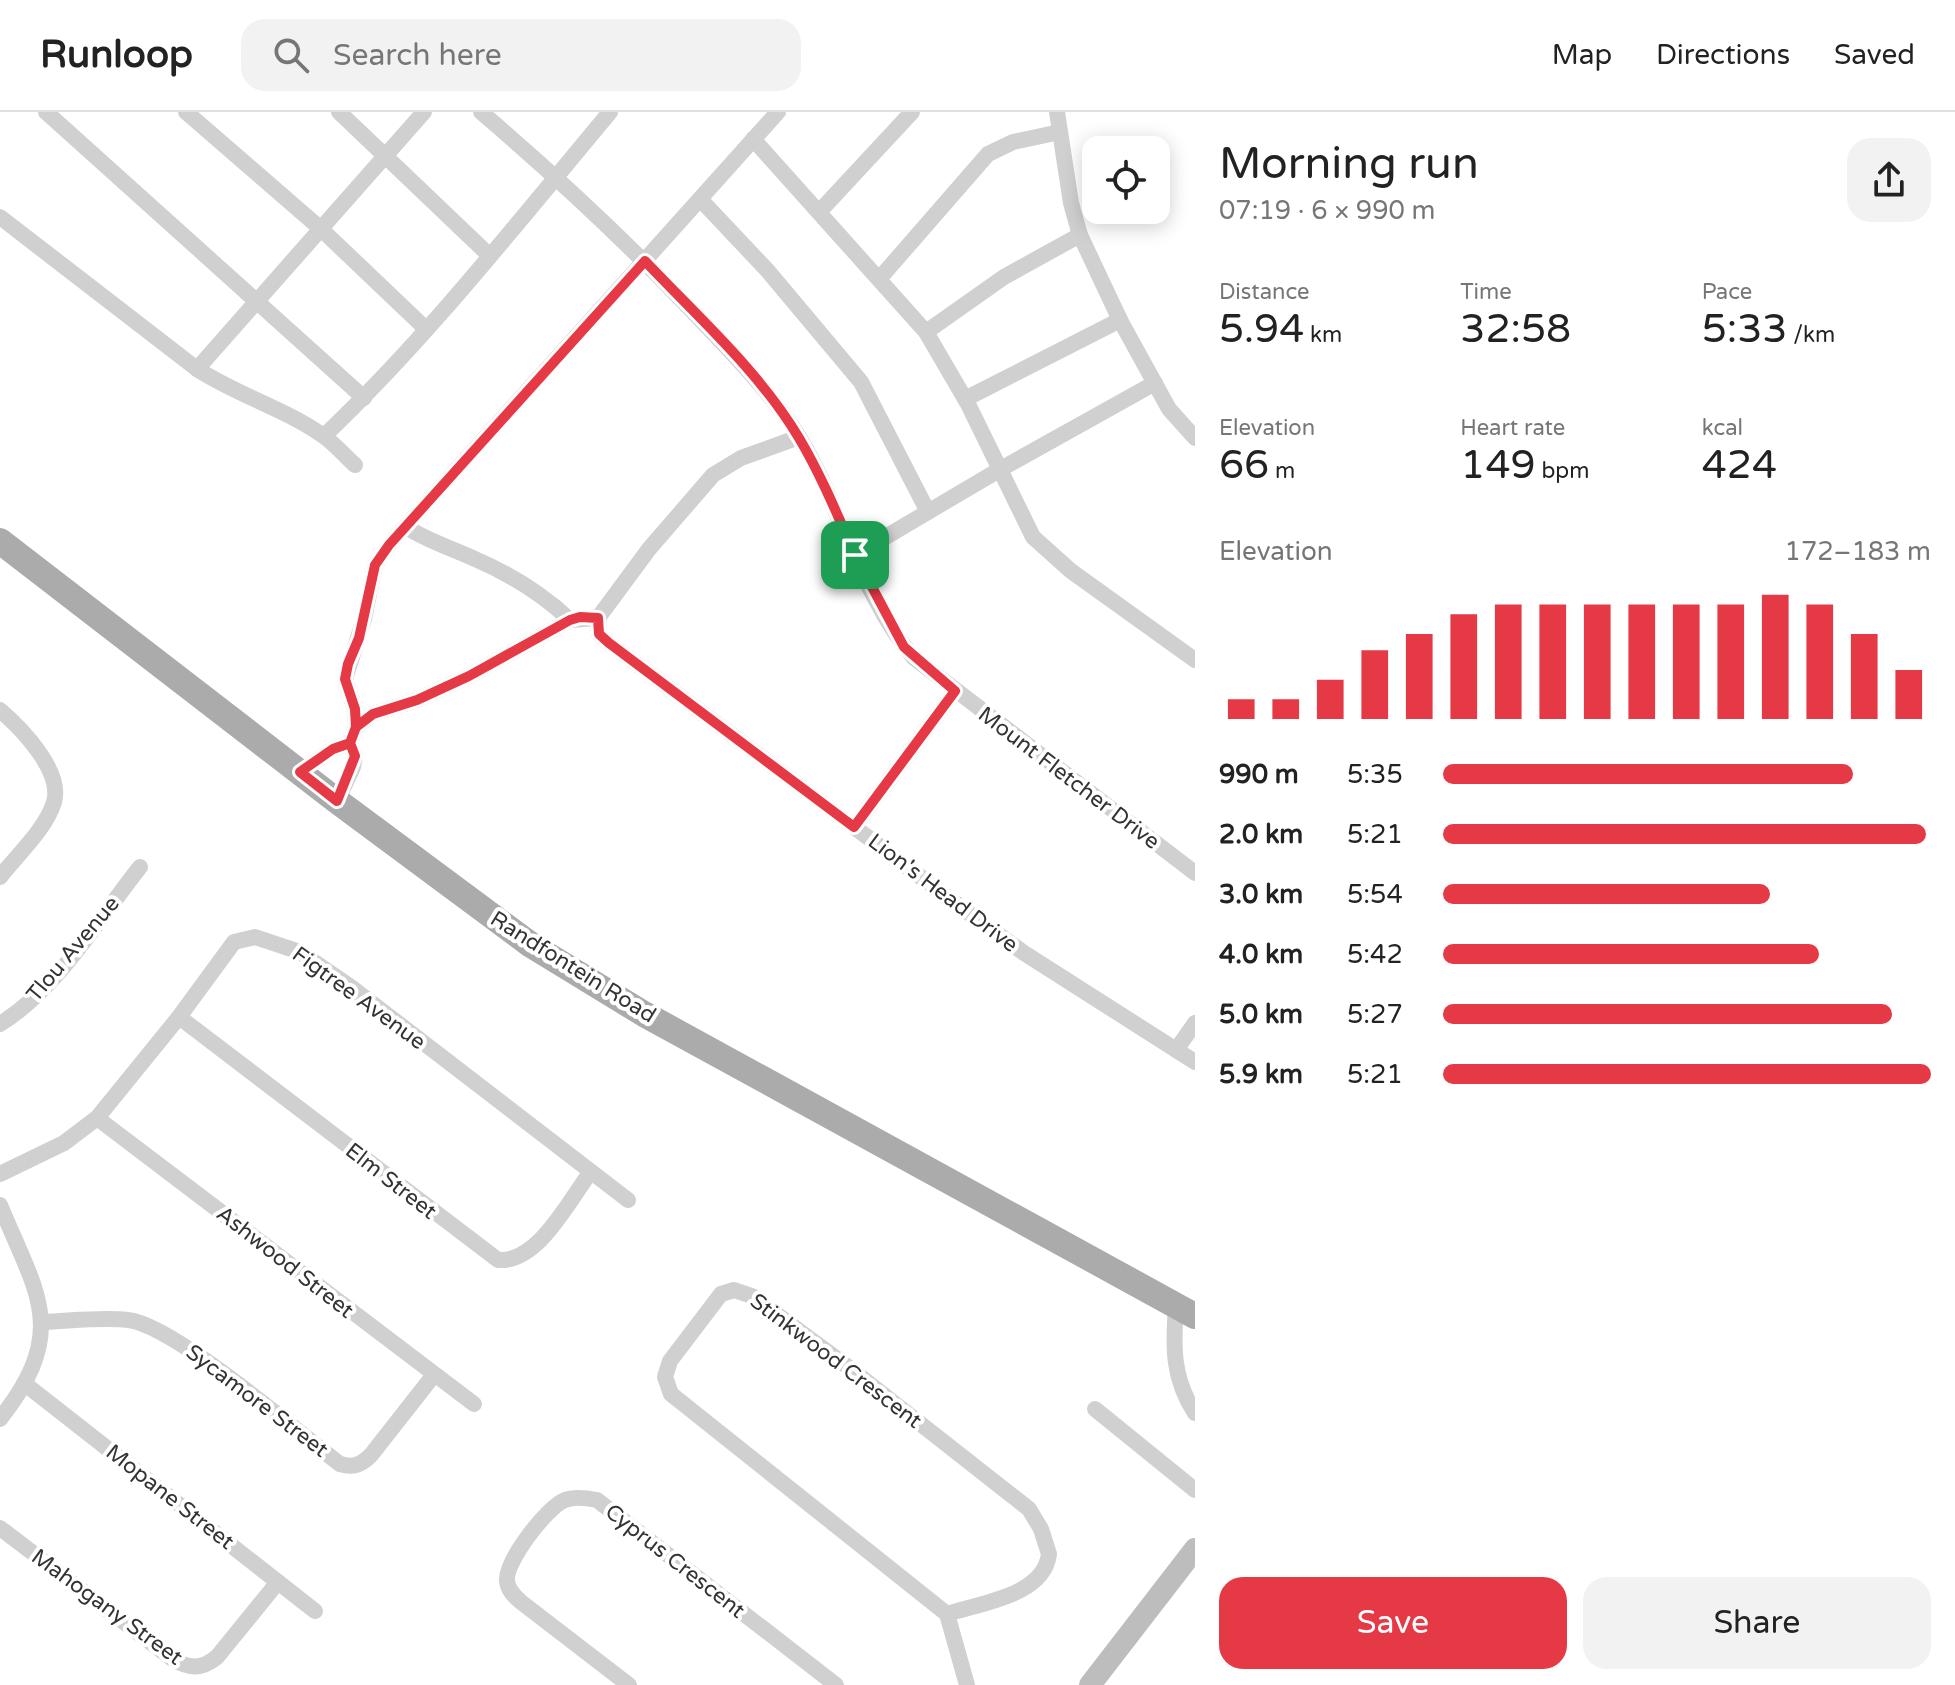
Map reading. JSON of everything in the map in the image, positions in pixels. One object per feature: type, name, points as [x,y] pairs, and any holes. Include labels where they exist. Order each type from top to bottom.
[{"type":"main road","name":"Randfontein Road","points":[[0,541],[337,801],[501,923],[613,996],[1186,1311]]},
{"type":"street","points":[[46,112],[364,398]]},
{"type":"street","points":[[186,112],[321,229],[426,329]]},
{"type":"street","points":[[339,112],[490,256]]},
{"type":"street","points":[[197,369],[424,112]]},
{"type":"street","name":"Mount Fletcher Drive","points":[[481,112],[557,177],[645,261],[745,366],[799,437],[855,555],[904,647],[955,691],[1195,873]]},
{"type":"street","points":[[337,801],[355,756],[355,709],[345,679],[359,638],[375,565],[778,112]]},
{"type":"street","points":[[820,211],[912,112]]},
{"type":"street","points":[[1057,112],[1071,203],[1080,235],[1120,320],[1155,383],[1177,420],[1195,438]]},
{"type":"street","points":[[324,436],[364,398],[426,329],[608,113]]},
{"type":"street","points":[[880,278],[988,154],[1013,142],[1060,132]]},
{"type":"street","points":[[753,139],[926,332],[965,399],[1033,537],[1051,555],[1195,660]]},
{"type":"street","points":[[700,199],[767,270],[861,382],[928,512]]},
{"type":"street","points":[[0,217],[197,369],[324,436],[355,465]]},
{"type":"street","points":[[926,332],[1004,277],[1080,235]]},
{"type":"street","points":[[965,399],[1120,320]]},
{"type":"street","points":[[855,555],[1155,383]]},
{"type":"street","points":[[300,772],[353,735],[373,714],[417,700],[469,676],[570,620],[598,618],[649,549],[713,475],[741,458],[799,437]]},
{"type":"street","points":[[406,527],[423,538],[524,584],[570,620]]},
{"type":"street","name":"Lion's Head Drive","points":[[598,618],[599,634],[609,643],[854,827],[1024,953],[1195,1062]]},
{"type":"street","points":[[854,827],[955,691]]},
{"type":"street","points":[[0,710],[38,751],[53,779],[54,803],[0,877]]},
{"type":"street","name":"Tlou Avenue","points":[[0,1024],[16,1015],[50,981],[140,867]]},
{"type":"street","name":"Figtree Avenue","points":[[0,1174],[64,1143],[97,1118],[179,1017],[234,942],[255,937],[300,952],[351,987],[628,1200]]},
{"type":"street","name":"Elm Street","points":[[179,1017],[498,1260],[515,1259],[534,1248],[590,1173]]},
{"type":"street","points":[[1176,1050],[1195,1023]]},
{"type":"street","name":"Ashwood Street","points":[[97,1118],[433,1376],[474,1404]]},
{"type":"street","points":[[0,1205],[38,1297],[43,1322],[35,1362],[25,1384],[0,1419]]},
{"type":"street","name":"Stinkwood Crescent","points":[[734,1290],[752,1296],[973,1464],[1035,1517],[1049,1554],[1048,1566],[1042,1573],[1022,1589],[947,1614],[671,1394],[665,1377],[670,1361],[721,1294],[734,1290]]},
{"type":"street","points":[[1186,1311],[1173,1348],[1178,1381],[1195,1413]]},
{"type":"street","name":"Sycamore Street","points":[[43,1322],[129,1320],[145,1324],[183,1345],[340,1464],[348,1466],[363,1463],[371,1455],[433,1376]]},
{"type":"street","name":"Mopane Street","points":[[25,1384],[315,1611]]},
{"type":"street","points":[[1095,1409],[1195,1490]]},
{"type":"street","name":"Cyprus Crescent","points":[[629,1685],[521,1602],[511,1592],[507,1582],[518,1552],[555,1506],[567,1499],[597,1500],[836,1685]]},
{"type":"street","name":"Mahogany Street","points":[[0,1528],[171,1658],[194,1668],[208,1664],[217,1657],[278,1582]]},
{"type":"street","points":[[1090,1685],[1195,1549]]},
{"type":"street","points":[[947,1614],[967,1685]]},
{"type":"route","points":[[855,555],[819,475],[782,413],[745,366],[645,261],[389,545],[375,565],[364,619],[345,679],[355,709],[356,727],[350,743],[355,756],[353,767],[337,801],[300,772],[333,749],[350,743],[356,727],[373,714],[417,700],[469,676],[570,620],[592,617],[598,618],[596,628],[609,643],[854,827],[955,691],[904,647],[855,555]]}]
